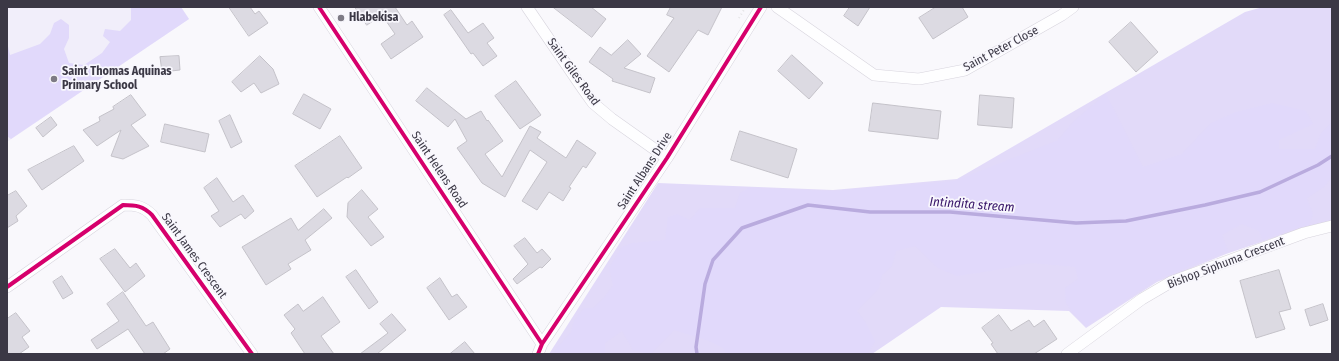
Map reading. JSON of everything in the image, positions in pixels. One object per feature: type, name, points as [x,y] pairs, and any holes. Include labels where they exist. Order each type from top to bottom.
[{"type":"street","name":"Saint Helens Road","points":[[319,7],[540,349]]},
{"type":"street","name":"Saint Giles Road","points":[[527,7],[593,103],[612,119],[667,158]]},
{"type":"street","name":"Saint Albans Drive","points":[[540,349],[667,158],[761,7]]},
{"type":"street","name":"Saint Peter Close","points":[[777,7],[874,75],[919,79],[965,70],[1074,7]]},
{"type":"street","name":"Saint James Crescent","points":[[7,287],[123,205],[135,204],[146,208],[152,215],[252,354]]},
{"type":"street","name":"Bishop Siphuma Crescent","points":[[1066,354],[1142,299],[1171,282],[1304,233],[1332,226]]},
{"type":"shaded area","name":"Saint Thomas Aquinas Primary School","points":[[7,7],[181,7],[189,19],[7,142]]},
{"type":"shaded area","name":"Saint Thomas Aquinas Primary School","points":[[131,7],[181,7],[189,19],[11,139],[7,136],[7,42],[10,55],[40,44],[50,34],[54,23],[61,19],[69,25],[69,38],[64,49],[69,63],[84,65],[102,53],[110,42],[103,36],[105,29],[120,31],[131,20]]},
{"type":"shaded area","points":[[1263,7],[1332,7],[1332,221],[1297,230],[1226,254],[1157,282],[1086,328],[1069,311],[941,307],[872,354],[549,354],[658,183],[833,190],[957,179],[1245,12]]},
{"type":"shaded area","points":[[1106,94],[1143,167],[1182,154],[1211,123],[1236,112],[1272,103],[1306,111],[1313,124],[1279,140],[1279,149],[1315,149],[1321,133],[1332,122],[1332,176],[1325,186],[1307,198],[1313,214],[1309,225],[1262,240],[1259,231],[1242,224],[1222,235],[1228,251],[1156,280],[1086,326],[1066,303],[1065,288],[1078,279],[1075,267],[1031,263],[957,276],[938,268],[915,246],[896,251],[892,266],[882,275],[879,288],[857,311],[866,323],[875,341],[868,354],[726,354],[723,348],[709,341],[674,330],[651,354],[633,350],[622,331],[605,343],[605,354],[554,354],[556,349],[571,332],[574,321],[584,308],[593,308],[604,298],[613,285],[609,268],[622,247],[632,243],[665,240],[668,217],[677,214],[690,220],[700,208],[735,208],[740,193],[749,188],[832,191],[955,181],[1058,140],[1074,121]]},
{"type":"building","points":[[229,7],[250,7],[255,14],[259,11],[268,23],[249,36]]},
{"type":"building","points":[[355,7],[395,7],[407,25],[412,21],[423,37],[391,59],[381,44],[395,34],[382,15],[367,25]]},
{"type":"building","points":[[553,7],[591,7],[606,19],[592,37]]},
{"type":"building","points":[[671,7],[722,7],[708,35],[698,30],[669,72],[647,56],[674,18],[667,15]]},
{"type":"building","points":[[850,7],[870,7],[858,26],[844,16]]},
{"type":"building","points":[[936,7],[962,7],[968,17],[933,39],[919,18]]},
{"type":"building","points":[[451,10],[468,33],[483,23],[494,38],[487,43],[497,56],[483,66],[473,53],[471,54],[444,15]]},
{"type":"building","points":[[1131,22],[1158,52],[1136,72],[1109,42]]},
{"type":"building","points":[[628,40],[641,54],[624,68],[655,78],[650,93],[612,81],[613,79],[589,62],[600,47],[611,55]]},
{"type":"building","points":[[792,55],[823,83],[809,99],[778,71]]},
{"type":"building","points":[[179,56],[180,70],[162,72],[160,57]]},
{"type":"building","points":[[260,56],[273,69],[279,84],[261,93],[254,83],[241,92],[232,82]]},
{"type":"building","points":[[516,81],[541,115],[520,129],[495,96]]},
{"type":"building","points":[[427,88],[466,119],[481,111],[503,141],[485,154],[502,177],[530,126],[541,132],[537,138],[566,158],[577,140],[596,153],[586,168],[583,166],[569,187],[571,188],[563,201],[549,192],[537,210],[522,201],[547,162],[530,150],[505,197],[482,183],[457,148],[467,141],[455,119],[448,127],[416,101]]},
{"type":"building","points":[[304,94],[331,109],[320,129],[293,114]]},
{"type":"building","points":[[131,95],[146,115],[131,125],[149,146],[123,159],[111,156],[121,130],[97,146],[83,130],[100,121],[99,117],[114,109],[113,107]]},
{"type":"building","points":[[980,95],[1014,98],[1012,128],[978,125]]},
{"type":"building","points":[[873,103],[941,111],[938,139],[869,131]]},
{"type":"building","points":[[230,115],[242,142],[231,148],[219,121]]},
{"type":"building","points":[[51,117],[57,125],[43,137],[36,128]]},
{"type":"building","points":[[165,124],[209,134],[205,152],[161,142]]},
{"type":"building","points":[[740,131],[797,149],[788,178],[731,160]]},
{"type":"building","points":[[340,136],[362,168],[317,197],[295,166]]},
{"type":"building","points":[[74,146],[84,161],[42,190],[28,170]]},
{"type":"building","points":[[217,178],[233,202],[243,195],[254,211],[245,219],[241,214],[220,227],[211,216],[219,211],[204,188]]},
{"type":"building","points":[[362,190],[378,209],[368,217],[384,237],[371,246],[347,217],[348,203]]},
{"type":"building","points":[[16,191],[27,206],[16,216],[18,221],[7,228],[7,196]]},
{"type":"building","points":[[324,209],[332,218],[305,240],[311,250],[288,264],[291,269],[266,285],[242,247],[291,218],[298,230]]},
{"type":"building","points":[[525,238],[537,253],[542,249],[551,259],[542,268],[540,267],[517,284],[513,279],[528,264],[514,246]]},
{"type":"building","points":[[115,249],[130,268],[136,263],[145,276],[125,292],[100,259]]},
{"type":"building","points":[[356,270],[378,302],[369,309],[346,277]]},
{"type":"building","points":[[1279,270],[1291,309],[1279,312],[1285,329],[1256,338],[1240,281]]},
{"type":"building","points":[[62,276],[73,293],[63,299],[53,282]]},
{"type":"building","points":[[440,278],[452,297],[457,294],[467,307],[449,320],[427,288]]},
{"type":"building","points":[[123,292],[146,326],[153,322],[170,349],[163,354],[145,354],[128,329],[97,349],[91,340],[119,321],[107,304]]},
{"type":"building","points":[[323,297],[340,322],[321,336],[334,354],[305,354],[291,333],[295,329],[284,315],[298,304],[303,311]]},
{"type":"building","points":[[1323,304],[1328,320],[1310,326],[1305,310]]},
{"type":"building","points":[[16,313],[30,331],[22,337],[29,347],[19,354],[7,354],[7,319]]},
{"type":"building","points":[[392,314],[406,330],[377,354],[360,354],[388,333],[380,324]]},
{"type":"building","points":[[999,315],[1011,331],[1029,320],[1034,327],[1044,320],[1057,339],[1034,354],[998,354],[991,344],[993,343],[982,328]]},
{"type":"building","points":[[465,342],[475,354],[450,354]]},
{"type":"waterway","name":"Intindita stream","points":[[697,354],[696,347],[705,284],[713,260],[742,228],[808,205],[870,212],[950,212],[1076,223],[1126,221],[1260,192],[1318,165],[1332,156]]},
{"type":"cycle path","points":[[319,7],[542,344]]},
{"type":"cycle path","points":[[538,354],[542,344],[667,158],[761,7]]},
{"type":"cycle path","points":[[7,287],[123,205],[132,205],[146,210],[152,215],[252,354]]},
{"type":"place","name":"Hlabekisa","points":[[341,18]]},
{"type":"place","name":"Saint Thomas Aquinas Primary School","points":[[54,79]]}]
